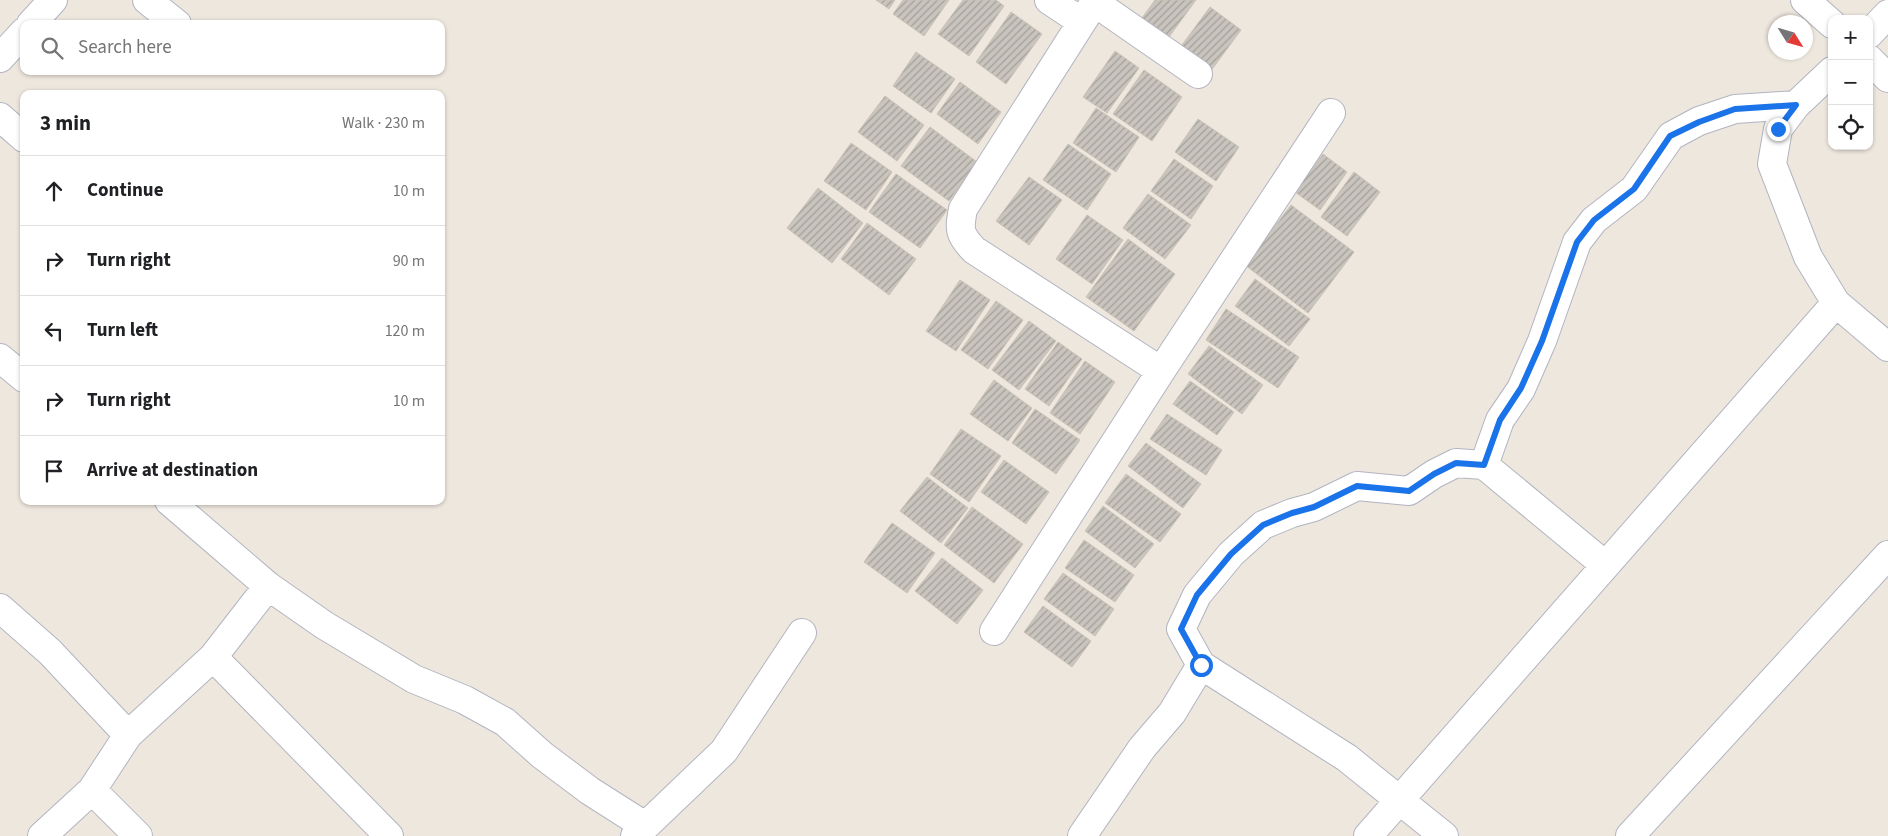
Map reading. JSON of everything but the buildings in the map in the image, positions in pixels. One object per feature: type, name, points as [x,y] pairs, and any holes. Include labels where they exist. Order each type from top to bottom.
[{"type":"street","points":[[35,20],[53,0]]},
{"type":"street","points":[[147,0],[172,20]]},
{"type":"street","points":[[1049,0],[1091,8],[1198,74]]},
{"type":"street","points":[[1805,0],[1828,20]]},
{"type":"street","points":[[1091,8],[963,209],[960,224],[962,237],[974,250],[1160,371]]},
{"type":"street","points":[[1873,30],[1888,14]]},
{"type":"street","points":[[0,58],[20,36]]},
{"type":"street","points":[[1870,60],[1888,78]]},
{"type":"street","points":[[1828,75],[1796,105],[1778,129],[1772,164],[1808,257],[1836,302],[1888,347]]},
{"type":"street","points":[[1484,465],[1500,420],[1521,388],[1542,341],[1577,242],[1594,220],[1634,189],[1670,136],[1699,122],[1735,109],[1796,105]]},
{"type":"street","points":[[994,631],[1160,371],[1331,113]]},
{"type":"street","points":[[0,117],[20,134]]},
{"type":"street","points":[[1368,836],[1836,302]]},
{"type":"street","points":[[0,358],[20,375]]},
{"type":"street","points":[[1444,836],[1347,758],[1201,665],[1181,629],[1197,595],[1231,554],[1263,525],[1292,513],[1314,507],[1357,486],[1409,491],[1434,474],[1456,463],[1484,465],[1605,565]]},
{"type":"street","points":[[174,505],[268,586],[324,625],[414,680],[465,700],[505,722],[542,755],[640,831],[724,751],[802,633]]},
{"type":"street","points":[[1630,836],[1888,555]]},
{"type":"street","points":[[42,836],[92,790],[128,735],[213,656],[268,586]]},
{"type":"street","points":[[0,608],[50,652],[128,735]]},
{"type":"street","points":[[213,656],[389,836]]},
{"type":"street","points":[[1082,836],[1142,748],[1172,712],[1201,665]]},
{"type":"street","points":[[92,790],[138,836]]},
{"type":"route","points":[[1201,665],[1181,629],[1197,595],[1231,554],[1263,525],[1292,513],[1314,507],[1357,486],[1409,491],[1434,474],[1456,463],[1484,465],[1500,420],[1521,388],[1542,341],[1561,292],[1577,242],[1594,220],[1634,189],[1670,136],[1699,122],[1735,109],[1796,105],[1778,129]]}]
